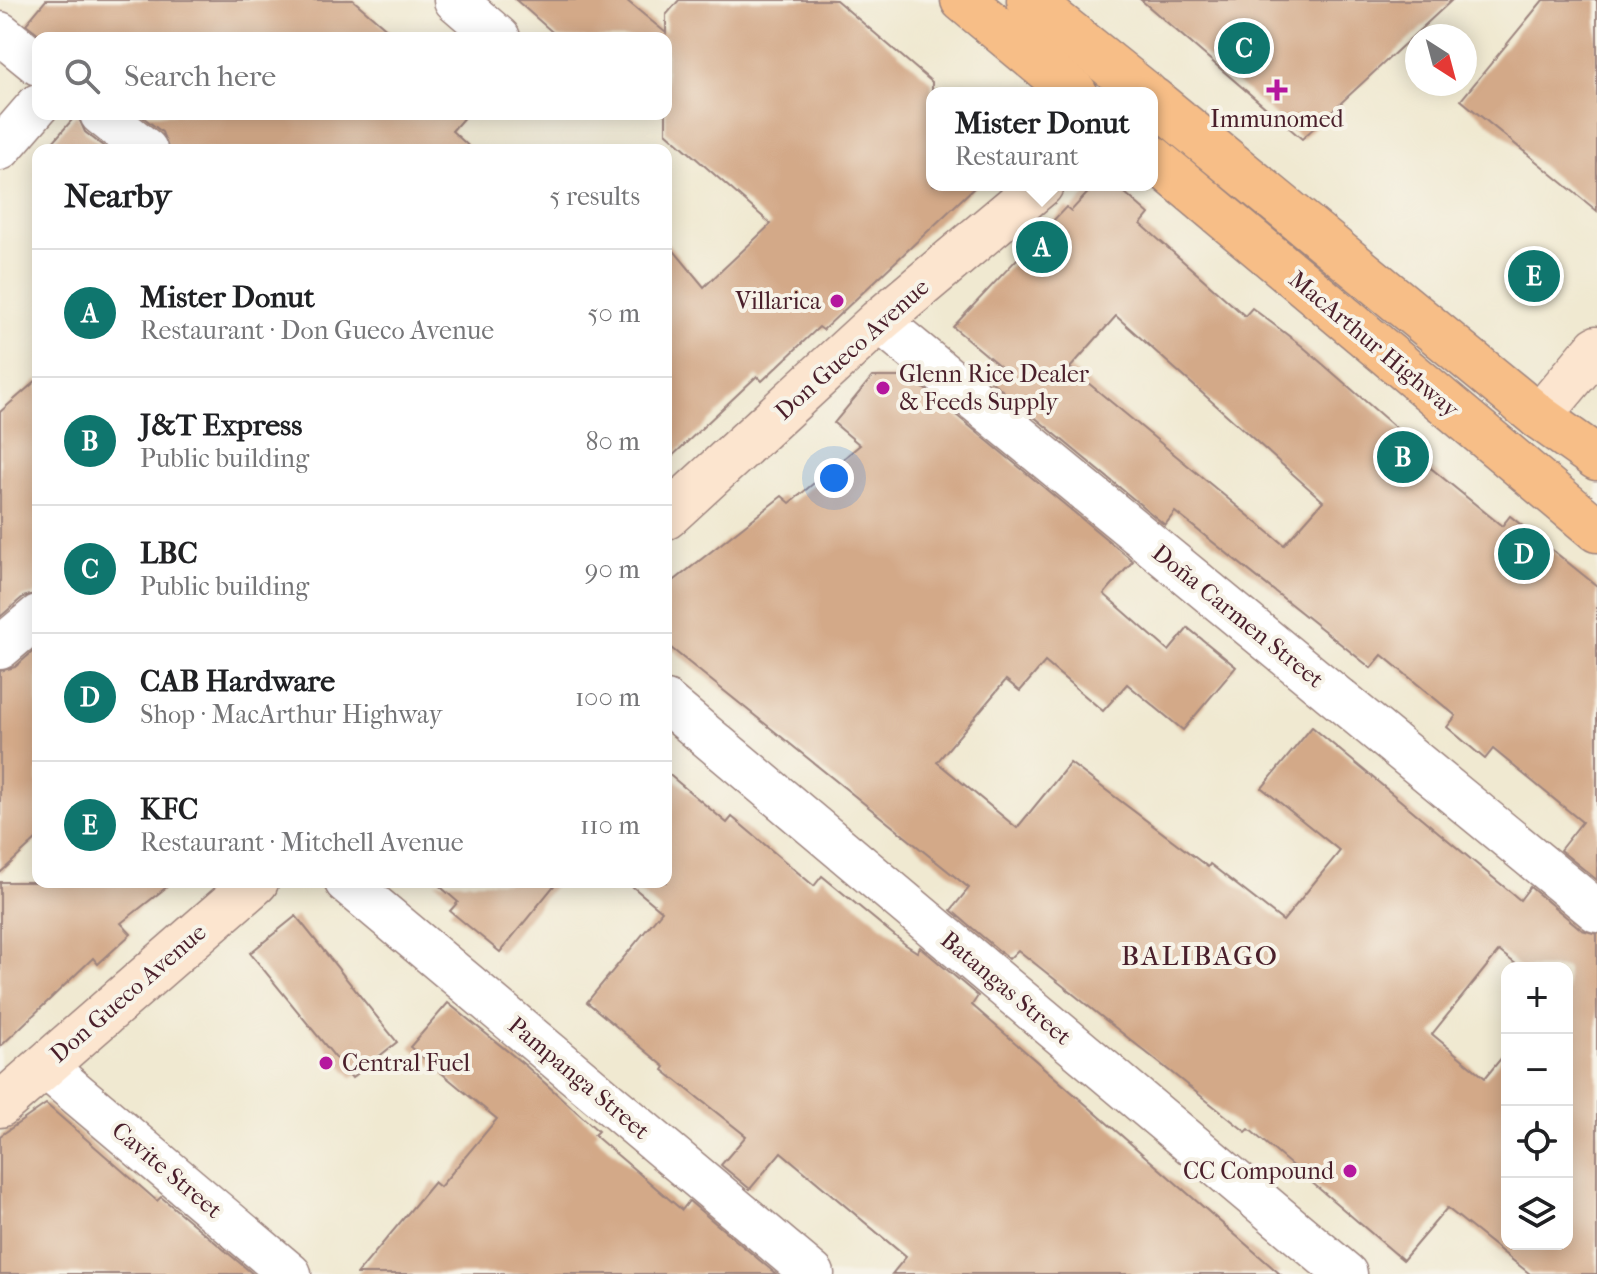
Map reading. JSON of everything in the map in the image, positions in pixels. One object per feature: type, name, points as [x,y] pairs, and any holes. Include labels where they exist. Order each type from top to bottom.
[{"type":"highway","points":[[963,0],[1068,87]]},
{"type":"highway","points":[[1029,0],[1138,87]]},
{"type":"highway","name":"MacArthur Highway","points":[[1158,104],[1539,417],[1597,458]]},
{"type":"highway","name":"MacArthur Highway","points":[[1158,162],[1597,530]]},
{"type":"main road","name":"Don Gueco Avenue","points":[[672,511],[879,321],[1034,191]]},
{"type":"main road","points":[[1539,417],[1597,348]]},
{"type":"main road","name":"Don Gueco Avenue","points":[[0,1105],[249,888]]},
{"type":"street","points":[[455,0],[492,32]]},
{"type":"street","points":[[0,33],[32,59]]},
{"type":"street","points":[[0,149],[32,112]]},
{"type":"street","points":[[108,120],[138,144]]},
{"type":"street","name":"Doña Carmen Street","points":[[879,321],[1597,911]]},
{"type":"street","points":[[0,648],[32,621]]},
{"type":"street","name":"Batangas Street","points":[[672,707],[1346,1274]]},
{"type":"street","name":"Pampanga Street","points":[[353,888],[813,1274]]},
{"type":"street","name":"Cavite Street","points":[[44,1066],[290,1274]]},
{"type":"building","points":[[46,0],[353,0],[390,32],[36,32],[26,24]]},
{"type":"building","points":[[516,0],[626,0],[665,32],[552,32]]},
{"type":"building","points":[[679,0],[836,0],[932,82],[932,87],[926,87],[926,191],[971,191],[823,330],[819,327],[762,381],[757,376],[672,456],[672,248],[704,287],[771,224],[666,132],[666,120],[672,120],[672,32],[666,32],[666,15]]},
{"type":"building","points":[[1141,0],[1452,0],[1426,24],[1405,24],[1405,44],[1302,139]]},
{"type":"building","points":[[1543,0],[1597,0],[1597,211],[1461,100],[1464,96],[1477,96],[1477,80]]},
{"type":"building","points":[[72,120],[80,120],[85,132],[100,144],[51,144]]},
{"type":"building","points":[[147,120],[462,120],[452,131],[466,144],[167,144],[162,132]]},
{"type":"building","points":[[1089,191],[1123,191],[1149,214],[1141,224],[1245,316],[1252,308],[1302,346],[1426,454],[1421,460],[1502,526],[1510,516],[1597,586],[1597,880],[1560,850],[1582,822],[1493,749],[1485,759],[1447,727],[1456,716],[1382,655],[1371,668],[1175,512],[1165,525],[986,377],[1014,378],[953,327],[1066,207],[1071,211]],"holes":[[[1116,316],[1323,501],[1284,545],[1070,368]]]},
{"type":"building","points":[[872,377],[910,377],[1133,561],[1104,594],[1169,651],[1188,628],[1236,667],[1183,730],[1127,684],[1103,711],[1045,662],[1020,691],[1006,680],[937,762],[1017,828],[1070,763],[1283,921],[1340,851],[1262,788],[1312,727],[1520,900],[1530,887],[1582,930],[1597,934],[1597,1274],[1530,1274],[1447,1208],[1403,1260],[1249,1129],[1246,1132],[1018,950],[1009,959],[951,910],[969,888],[672,649],[672,582],[782,496],[790,503],[860,445],[834,423]]},
{"type":"building","points":[[32,384],[32,595],[23,597],[0,617],[0,412]]},
{"type":"building","points":[[32,652],[32,844],[0,873],[0,671],[15,667]]},
{"type":"building","points":[[672,777],[727,823],[732,817],[814,886],[822,876],[906,945],[917,952],[920,947],[978,996],[972,1005],[1280,1274],[892,1274],[906,1257],[781,1152],[750,1189],[721,1165],[746,1136],[663,1070],[665,1067],[587,1002],[662,911],[634,888],[672,888]]},
{"type":"building","points":[[0,882],[32,882],[32,888],[165,888],[121,923],[131,934],[98,964],[93,958],[0,1047]]},
{"type":"building","points":[[442,888],[552,888],[500,952],[450,911],[458,902]]},
{"type":"building","points":[[296,916],[397,1042],[352,1078],[250,953]]},
{"type":"building","points":[[448,1003],[526,1066],[598,1131],[594,1135],[682,1210],[689,1201],[776,1274],[357,1274],[434,1182],[440,1187],[497,1119],[410,1047]]},
{"type":"building","points":[[46,1104],[157,1201],[161,1197],[253,1274],[0,1274],[0,1136]]},
{"type":"place","name":"LBC","points":[[1244,48]]},
{"type":"place","name":"Immunomed","points":[[1277,90]]},
{"type":"place","name":"Mister Donut","points":[[1042,247]]},
{"type":"place","name":"KFC","points":[[1534,276]]},
{"type":"place","name":"Villarica","points":[[837,301]]},
{"type":"place","name":"Glenn Rice Dealer & Feeds Supply","points":[[883,388]]},
{"type":"place","name":"J&T Express","points":[[1403,457]]},
{"type":"place","name":"CAB Hardware","points":[[1524,554]]},
{"type":"place","name":"Central Fuel","points":[[326,1063]]},
{"type":"place","name":"CC Compound","points":[[1350,1171]]},
{"type":"district","name":"BALIBAGO","points":[[1200,955]]}]
